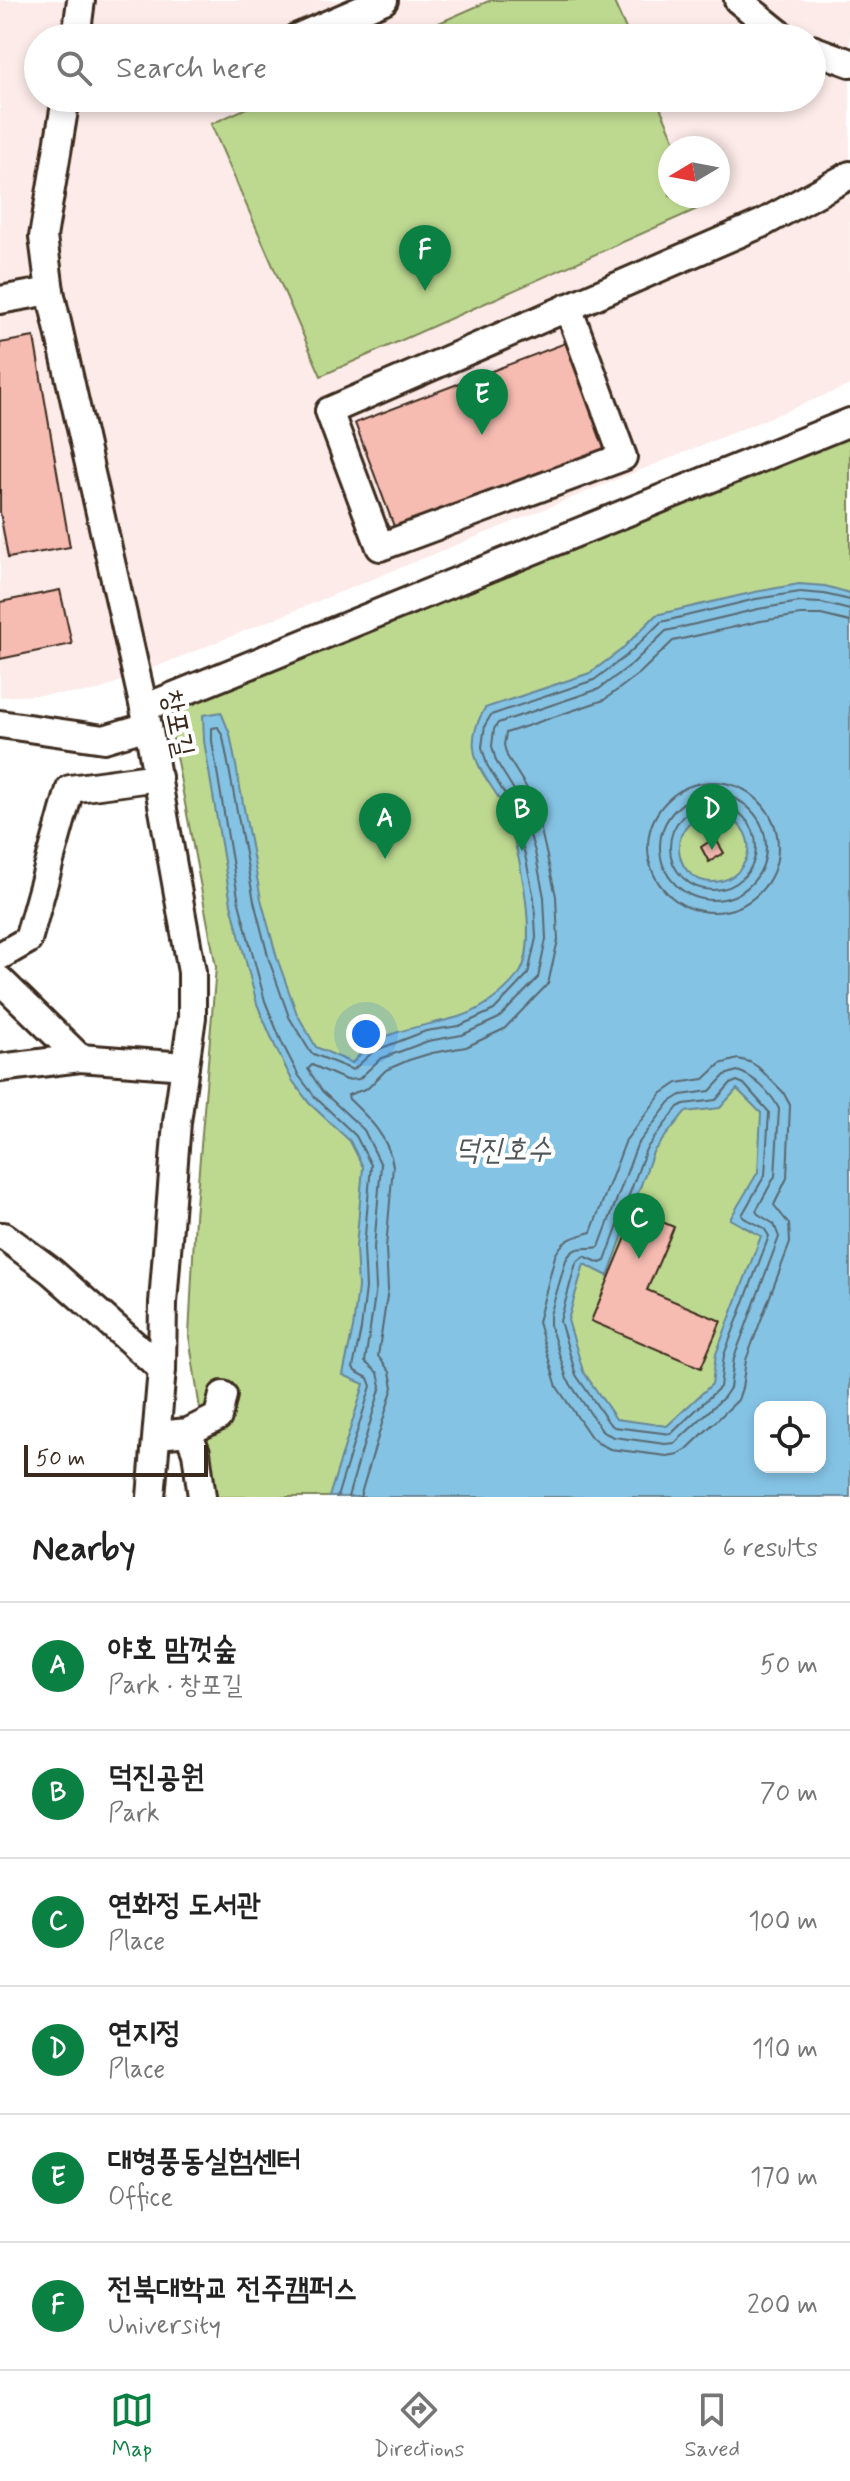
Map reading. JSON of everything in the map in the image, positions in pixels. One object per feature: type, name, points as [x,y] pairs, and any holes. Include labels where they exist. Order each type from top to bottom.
[{"type":"street","points":[[78,24],[81,0]]},
{"type":"street","points":[[328,24],[384,0]]},
{"type":"street","points":[[738,0],[768,24]]},
{"type":"street","points":[[826,54],[850,63]]},
{"type":"street","name":"창포길","points":[[64,112],[43,237],[50,291],[146,717],[192,972],[192,1017],[177,1122],[163,1303],[158,1435],[151,1497]]},
{"type":"street","points":[[568,307],[623,457],[380,547],[329,411],[568,307],[763,223],[850,175]]},
{"type":"street","points":[[0,300],[50,291]]},
{"type":"street","points":[[0,724],[104,739],[146,717],[850,422]]},
{"type":"street","points":[[0,956],[28,940],[70,789],[158,777]]},
{"type":"street","points":[[0,980],[80,1058]]},
{"type":"street","points":[[0,1068],[80,1058],[185,1066]]},
{"type":"street","points":[[0,1236],[51,1271],[162,1369]]},
{"type":"street","points":[[158,1435],[188,1432],[218,1417],[223,1395]]},
{"type":"street","points":[[188,1432],[196,1452],[202,1497]]},
{"type":"shaded area","points":[[0,0],[850,0],[850,385],[94,692],[0,697]]},
{"type":"green space","points":[[491,0],[613,0],[624,24],[437,24]]},
{"type":"green space","points":[[238,112],[662,112],[673,136],[658,136],[658,208],[699,208],[321,376],[211,124]]},
{"type":"green space","points":[[850,431],[850,1497],[213,1497],[189,1336],[195,1217],[216,967],[172,735],[173,706]]},
{"type":"water","name":"덕진호수","points":[[799,584],[825,586],[850,593],[850,1497],[329,1497],[364,1384],[343,1375],[358,1287],[356,1247],[363,1167],[350,1141],[309,1103],[292,1080],[257,1004],[231,904],[204,741],[203,715],[221,712],[230,734],[261,899],[297,1014],[316,1047],[352,1063],[363,1051],[387,1036],[482,1007],[513,981],[525,959],[527,914],[520,862],[501,802],[475,756],[476,727],[485,708],[590,673],[621,650],[656,615]],"holes":[[[715,812],[733,819],[744,832],[748,841],[746,859],[730,878],[705,881],[692,875],[684,865],[679,852],[680,839],[686,827],[697,817]],[[737,1089],[761,1113],[758,1172],[730,1219],[761,1236],[716,1354],[712,1384],[667,1426],[616,1419],[583,1371],[568,1320],[584,1264],[608,1276],[653,1152],[685,1112],[720,1108]]]},
{"type":"building","points":[[34,337],[70,547],[8,558],[0,512],[0,343]]},
{"type":"building","points":[[568,342],[608,448],[395,529],[355,423]]},
{"type":"building","points":[[60,590],[72,644],[0,659],[0,602]]},
{"type":"building","points":[[715,838],[724,853],[709,862],[701,847]]},
{"type":"building","points":[[637,1211],[674,1227],[647,1290],[721,1321],[701,1368],[591,1321]]},
{"type":"place","name":"전북대학교 전주캠퍼스","points":[[425,291]]},
{"type":"place","name":"대형풍동실험센터","points":[[482,435]]},
{"type":"place","name":"연지정","points":[[712,850]]},
{"type":"place","name":"덕진공원","points":[[522,851]]},
{"type":"place","name":"야호 맘껏숲","points":[[385,859]]},
{"type":"place","name":"연화정 도서관","points":[[639,1259]]}]
